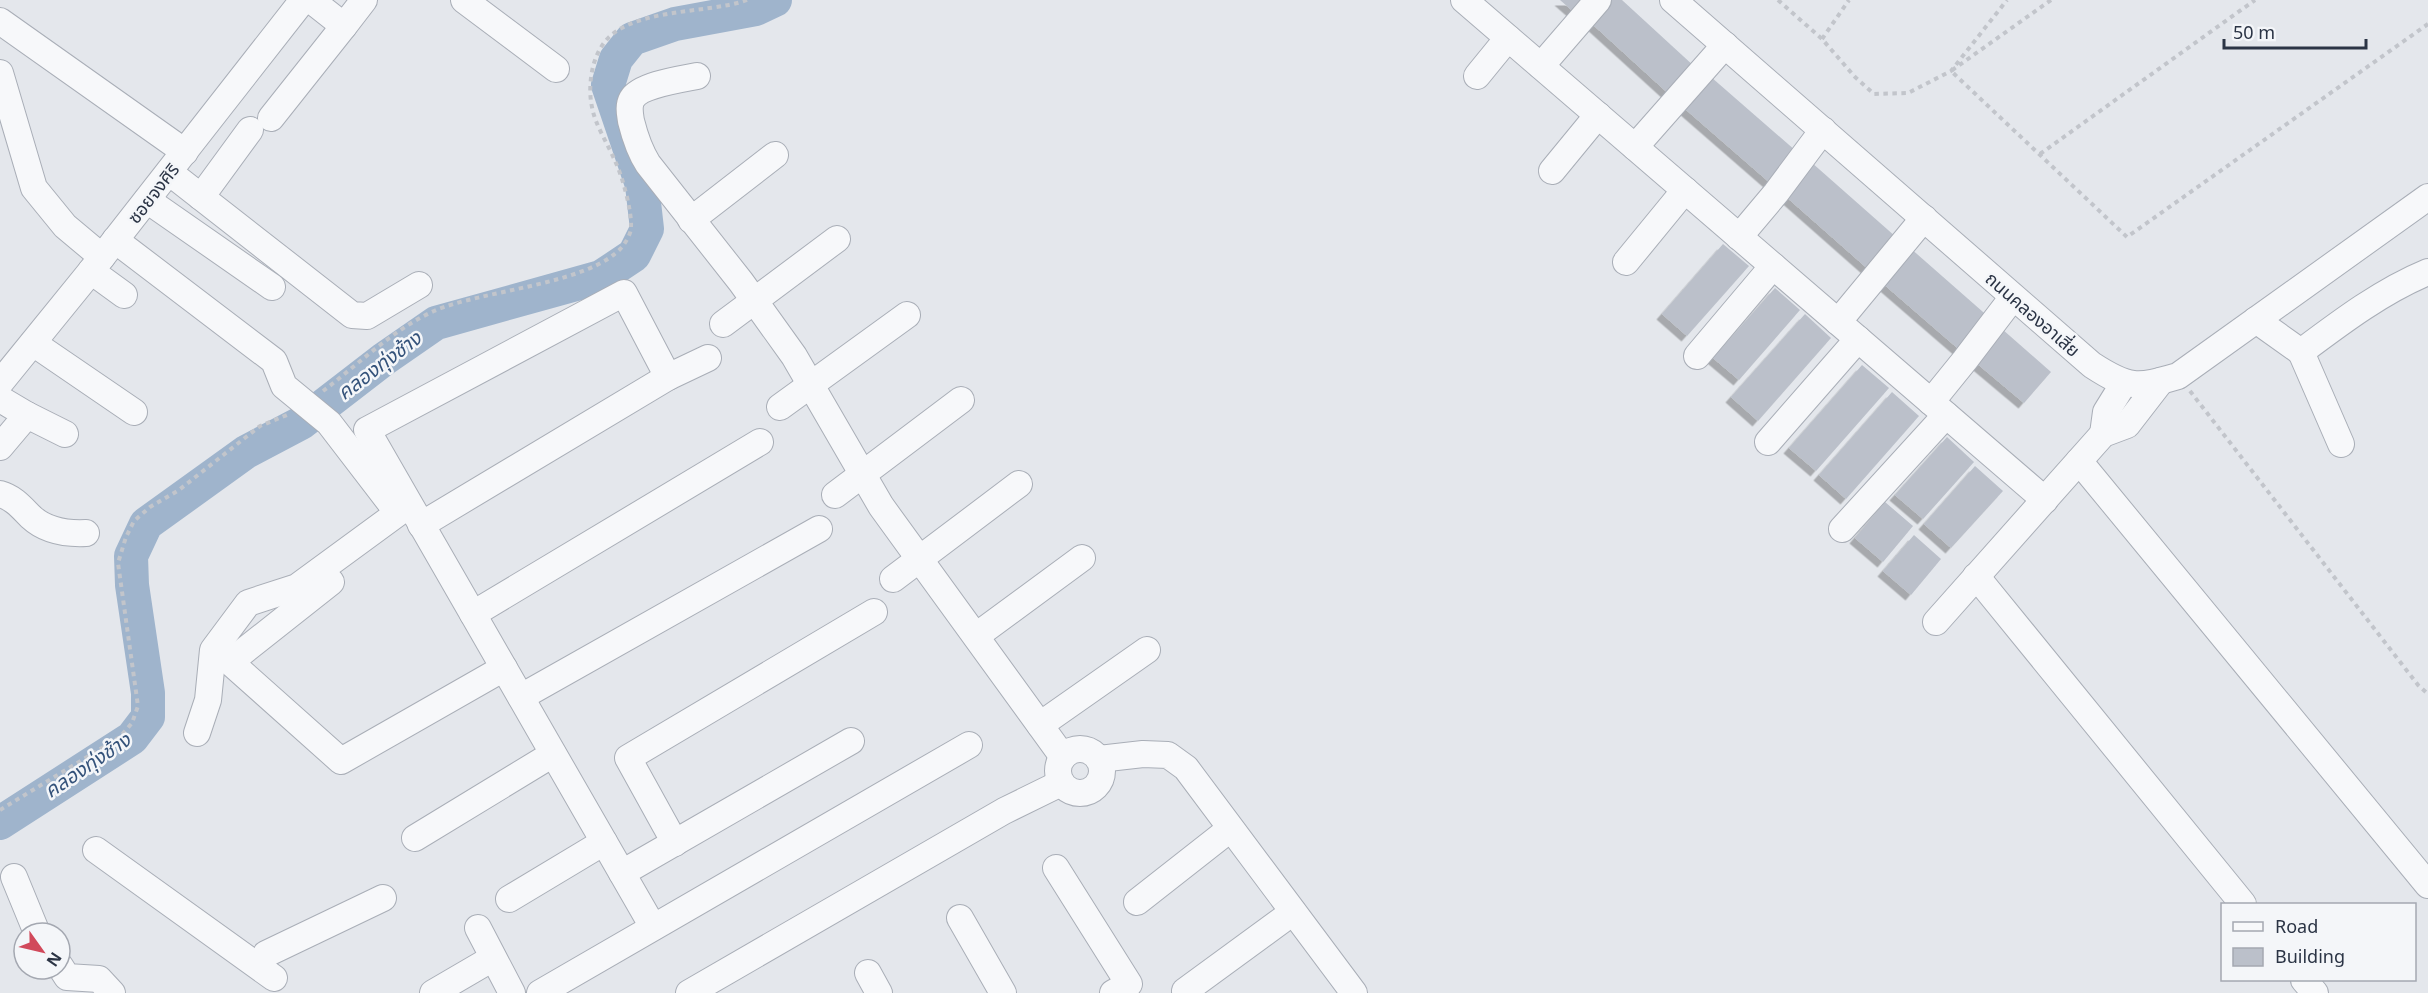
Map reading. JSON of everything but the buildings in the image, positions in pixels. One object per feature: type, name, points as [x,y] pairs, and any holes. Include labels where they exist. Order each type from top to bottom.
[{"type":"street","name":"ซอยจงศิริ","points":[[0,383],[103,256],[303,0]]},
{"type":"street","points":[[311,0],[344,26]]},
{"type":"street","points":[[201,197],[364,0]]},
{"type":"street","points":[[464,0],[556,69]]},
{"type":"street","points":[[1464,0],[2044,500]]},
{"type":"street","points":[[1541,66],[1598,0]]},
{"type":"street","name":"ถนนคลองอาเสี่ย","points":[[1673,0],[2092,365],[2111,378],[2134,386],[2170,379],[2428,197]]},
{"type":"street","points":[[0,21],[185,152]]},
{"type":"street","points":[[1477,76],[1508,38]]},
{"type":"street","points":[[1635,147],[1725,45]]},
{"type":"street","points":[[0,73],[34,188],[65,226],[103,256],[274,362],[285,386],[329,423],[398,513],[297,587],[248,603],[213,650],[208,700],[197,733]]},
{"type":"street","points":[[697,76],[638,92],[632,99],[629,110],[639,151],[754,301],[810,384],[881,506],[1063,757]]},
{"type":"street","points":[[1552,171],[1598,115]]},
{"type":"street","points":[[1739,237],[1776,193],[1823,129]]},
{"type":"street","points":[[691,220],[775,155]]},
{"type":"street","points":[[169,172],[352,315],[367,316],[419,285]]},
{"type":"street","points":[[1626,262],[1685,190]]},
{"type":"street","points":[[147,200],[272,287]]},
{"type":"street","points":[[1838,322],[1924,218]]},
{"type":"street","points":[[723,324],[837,239]]},
{"type":"street","points":[[103,256],[124,295]]},
{"type":"street","points":[[1696,356],[1773,266]]},
{"type":"street","points":[[2301,352],[2339,323],[2403,282],[2428,272]]},
{"type":"street","points":[[653,927],[367,430],[624,292],[668,377]]},
{"type":"street","points":[[1842,529],[1938,408],[1965,360],[2013,297]]},
{"type":"street","points":[[780,407],[907,315]]},
{"type":"street","points":[[2256,320],[2301,352],[2341,444]]},
{"type":"street","points":[[1768,442],[1858,339]]},
{"type":"street","points":[[33,343],[134,412]]},
{"type":"street","points":[[504,668],[341,761],[230,662],[419,520],[668,377],[708,358]]},
{"type":"street","points":[[1936,622],[2103,435],[2127,425],[2170,379]]},
{"type":"street","points":[[2103,435],[2106,412],[2124,382]]},
{"type":"street","points":[[0,399],[64,434]]},
{"type":"street","points":[[835,495],[961,400]]},
{"type":"street","points":[[0,447],[27,415]]},
{"type":"street","points":[[473,614],[760,442]]},
{"type":"street","points":[[2079,461],[2428,885]]},
{"type":"street","points":[[893,579],[1019,484]]},
{"type":"street","points":[[0,494],[12,499],[46,527],[69,533],[86,533]]},
{"type":"street","points":[[521,697],[819,529]]},
{"type":"street","points":[[976,636],[1082,558]]},
{"type":"street","points":[[1976,576],[2242,903]]},
{"type":"street","points":[[675,843],[628,758],[874,612]]},
{"type":"street","points":[[1040,725],[1147,650]]},
{"type":"street","points":[[622,873],[851,741]]},
{"type":"street","points":[[540,993],[969,745]]},
{"type":"street","points":[[1080,748],[1090,750],[1099,759],[1102,776],[1098,785],[1089,792],[1079,794],[1068,790],[1061,783],[1058,774],[1063,757],[1070,751],[1080,748]]},
{"type":"street","points":[[414,838],[553,754]]},
{"type":"street","points":[[1099,759],[1143,754],[1168,755],[1186,768],[1351,992]]},
{"type":"street","points":[[688,993],[1004,811],[1061,783]]},
{"type":"street","points":[[1137,902],[1230,829]]},
{"type":"street","points":[[509,899],[604,842]]},
{"type":"street","points":[[96,850],[278,986]]},
{"type":"street","points":[[1056,868],[1129,984],[1113,993]]},
{"type":"street","points":[[14,877],[32,921]]},
{"type":"street","points":[[278,986],[265,946],[383,898]]},
{"type":"street","points":[[1185,991],[1293,912]]},
{"type":"street","points":[[960,918],[1003,993]]},
{"type":"street","points":[[478,928],[512,993]]},
{"type":"street","points":[[433,993],[493,958]]},
{"type":"street","points":[[72,976],[99,979],[112,993]]},
{"type":"street","points":[[2305,981],[2315,993]]},
{"type":"path","points":[[318,395],[368,353],[434,311],[575,273],[598,264],[621,247],[632,228],[630,213],[617,164],[592,107],[590,87],[600,48],[616,32],[634,23],[747,0]]},
{"type":"path","points":[[1778,0],[1822,39],[1855,77],[1874,94],[1908,93],[1951,71],[2050,0]]},
{"type":"path","points":[[1822,39],[1849,0]]},
{"type":"path","points":[[1951,71],[2007,0]]},
{"type":"path","points":[[2040,154],[2255,0]]},
{"type":"path","points":[[1951,71],[2127,237],[2428,24]]},
{"type":"path","points":[[2170,379],[2418,685],[2428,694]]},
{"type":"path","points":[[0,810],[120,737],[132,723],[138,706],[118,563],[134,521],[150,507],[179,490],[260,426],[294,411]]},
{"type":"waterway","name":"คลองทุ่งช้าง","points":[[0,823],[132,738],[148,717],[148,693],[132,585],[131,556],[146,524],[246,452],[301,423],[384,359],[436,323],[601,277],[634,255],[647,229],[642,185],[608,85],[616,59],[632,39],[675,24],[756,9],[775,0]]}]
